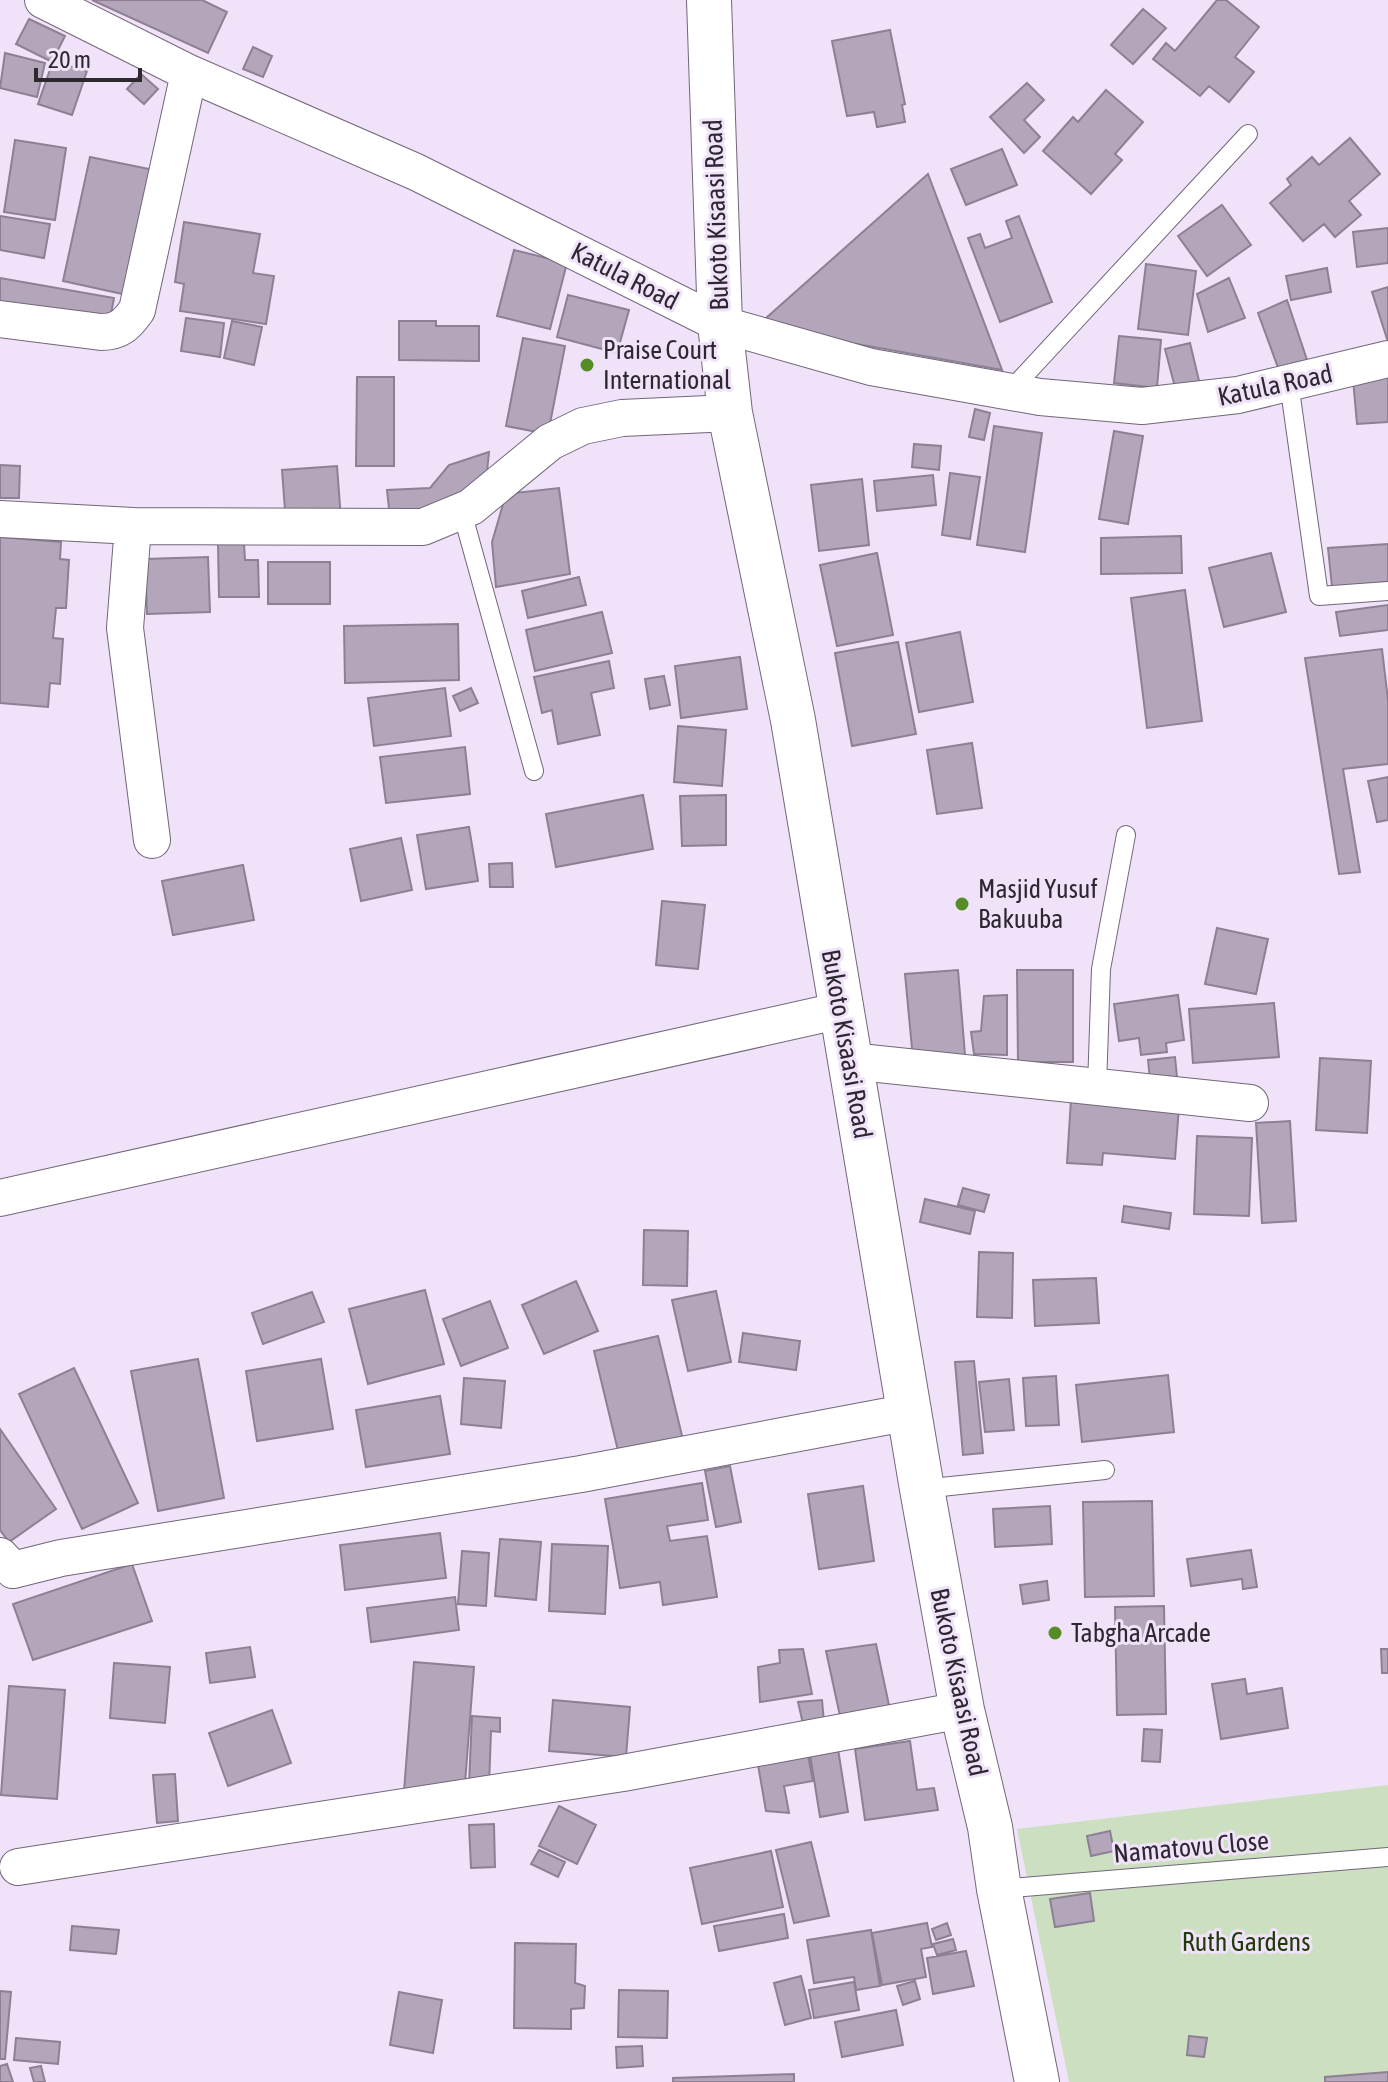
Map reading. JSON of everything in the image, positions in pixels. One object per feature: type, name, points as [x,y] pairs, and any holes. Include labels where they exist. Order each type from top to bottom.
[{"type":"main road","name":"Bukoto Kisaasi Road","points":[[709,0],[720,324],[730,413],[793,720],[962,1710],[990,1827],[1037,2082]]},
{"type":"street","name":"Katula Road","points":[[43,0],[189,73],[416,172],[720,324],[871,367],[1009,392],[1142,406],[1238,395],[1388,359]]},
{"type":"street","points":[[0,319],[101,332],[114,332],[127,324],[137,310],[189,73]]},
{"type":"street","points":[[0,519],[133,526],[423,527],[462,512],[550,442],[583,426],[622,418],[730,413]]},
{"type":"street","points":[[133,526],[125,628],[152,840]]},
{"type":"street","points":[[0,1198],[842,1010]]},
{"type":"street","points":[[850,1061],[1250,1103]]},
{"type":"street","points":[[0,1556],[13,1570],[61,1558],[581,1474],[910,1412]]},
{"type":"street","points":[[18,1867],[623,1773],[962,1710]]},
{"type":"lane","points":[[1009,392],[1248,134]]},
{"type":"lane","points":[[1289,383],[1319,596],[1388,591]]},
{"type":"lane","points":[[462,512],[534,771]]},
{"type":"lane","points":[[1097,1087],[1101,969],[1126,835]]},
{"type":"lane","points":[[922,1489],[1105,1470]]},
{"type":"lane","name":"Namatovu Close","points":[[999,1889],[1388,1857]]},
{"type":"green space","name":"Ruth Gardens","points":[[1388,1785],[1388,2082],[1069,2082],[1017,1829]]},
{"type":"building","points":[[92,0],[202,0],[227,12],[208,53]]},
{"type":"building","points":[[1217,0],[1226,0],[1259,27],[1235,57],[1254,72],[1229,102],[1209,86],[1200,96],[1153,59],[1166,43],[1175,51]]},
{"type":"building","points":[[1143,9],[1166,28],[1133,64],[1111,45]]},
{"type":"building","points":[[29,19],[65,36],[52,62],[16,44]]},
{"type":"building","points":[[890,30],[905,104],[902,105],[905,122],[877,127],[874,112],[847,116],[832,41]]},
{"type":"building","points":[[253,47],[272,56],[263,77],[243,69]]},
{"type":"building","points":[[5,53],[45,63],[37,97],[0,88]]},
{"type":"building","points":[[53,61],[87,71],[72,115],[38,104]]},
{"type":"building","points":[[141,74],[158,89],[144,104],[127,89]]},
{"type":"building","points":[[1027,83],[1044,100],[1024,120],[1040,137],[1024,153],[990,117]]},
{"type":"building","points":[[1106,90],[1143,122],[1115,154],[1122,160],[1091,194],[1043,151],[1073,117],[1078,122]]},
{"type":"building","points":[[1350,138],[1380,174],[1349,201],[1361,215],[1335,237],[1324,224],[1303,241],[1270,203],[1291,185],[1287,179],[1312,157],[1319,165]]},
{"type":"building","points":[[15,140],[66,148],[55,220],[4,212]]},
{"type":"building","points":[[1002,149],[1017,185],[966,205],[951,169]]},
{"type":"building","points":[[90,157],[154,170],[127,295],[63,281]]},
{"type":"building","points":[[928,174],[1002,370],[757,326]]},
{"type":"building","points":[[1222,205],[1251,245],[1207,276],[1178,236]]},
{"type":"building","points":[[0,216],[50,224],[44,258],[0,250]]},
{"type":"building","points":[[1019,216],[1052,302],[1000,322],[968,238],[980,234],[985,248],[1012,238],[1006,221]]},
{"type":"building","points":[[184,222],[260,234],[253,273],[274,276],[266,324],[180,311],[184,284],[175,282]]},
{"type":"building","points":[[1388,228],[1388,263],[1357,267],[1353,232]]},
{"type":"building","points":[[514,250],[567,263],[550,329],[497,316]]},
{"type":"building","points":[[1146,264],[1196,271],[1188,335],[1138,329]]},
{"type":"building","points":[[1327,268],[1331,292],[1291,300],[1286,276]]},
{"type":"building","points":[[0,278],[114,298],[108,329],[0,311]]},
{"type":"building","points":[[1229,278],[1245,318],[1208,332],[1197,294]]},
{"type":"building","points":[[1388,287],[1388,342],[1372,292]]},
{"type":"building","points":[[568,295],[629,310],[617,353],[557,337]]},
{"type":"building","points":[[1287,300],[1308,363],[1280,373],[1258,313]]},
{"type":"building","points":[[186,318],[224,323],[220,357],[181,351]]},
{"type":"building","points":[[232,321],[262,327],[254,365],[224,358]]},
{"type":"building","points":[[399,321],[436,321],[436,326],[479,326],[479,361],[399,360]]},
{"type":"building","points":[[1119,336],[1161,340],[1157,388],[1114,383]]},
{"type":"building","points":[[523,338],[565,346],[548,434],[506,426]]},
{"type":"building","points":[[1190,343],[1201,389],[1177,395],[1165,349]]},
{"type":"building","points":[[357,377],[394,377],[394,466],[356,466]]},
{"type":"building","points":[[1388,377],[1388,422],[1357,424],[1353,379]]},
{"type":"building","points":[[975,409],[990,413],[984,440],[969,437]]},
{"type":"building","points":[[994,426],[1042,433],[1025,552],[977,545]]},
{"type":"building","points":[[1114,431],[1143,436],[1128,524],[1099,519]]},
{"type":"building","points":[[914,444],[941,446],[939,470],[912,467]]},
{"type":"building","points":[[489,452],[486,482],[441,510],[390,518],[387,490],[430,488],[449,465]]},
{"type":"building","points":[[0,465],[20,466],[19,498],[0,498]]},
{"type":"building","points":[[337,466],[341,519],[286,523],[282,470]]},
{"type":"building","points":[[950,473],[980,477],[970,539],[942,535]]},
{"type":"building","points":[[933,475],[936,505],[877,511],[874,481]]},
{"type":"building","points":[[862,479],[869,545],[819,551],[811,485]]},
{"type":"building","points":[[559,488],[570,574],[496,587],[492,542],[506,494]]},
{"type":"building","points":[[1181,536],[1182,573],[1101,574],[1101,538]]},
{"type":"building","points":[[0,537],[61,542],[60,559],[69,560],[66,608],[56,608],[53,638],[63,639],[60,684],[50,683],[48,707],[0,703]]},
{"type":"building","points":[[218,544],[244,544],[245,560],[258,560],[259,597],[219,597]]},
{"type":"building","points":[[1388,544],[1388,582],[1332,587],[1328,548]]},
{"type":"building","points":[[877,553],[893,635],[837,646],[820,565]]},
{"type":"building","points":[[1271,553],[1286,612],[1224,627],[1209,568]]},
{"type":"building","points":[[208,557],[210,612],[147,614],[145,559]]},
{"type":"building","points":[[268,562],[330,562],[330,604],[268,604]]},
{"type":"building","points":[[579,577],[586,605],[528,618],[522,591]]},
{"type":"building","points":[[1185,590],[1202,721],[1147,728],[1131,598]]},
{"type":"building","points":[[1388,605],[1388,630],[1340,636],[1336,612]]},
{"type":"building","points":[[602,612],[612,653],[535,671],[526,630]]},
{"type":"building","points":[[458,624],[459,680],[345,683],[344,626]]},
{"type":"building","points":[[960,632],[973,702],[919,712],[906,643]]},
{"type":"building","points":[[898,642],[916,734],[852,746],[835,653]]},
{"type":"building","points":[[1382,649],[1388,700],[1388,764],[1343,769],[1360,872],[1339,874],[1305,658]]},
{"type":"building","points":[[740,657],[747,709],[681,718],[675,666]]},
{"type":"building","points":[[609,661],[614,688],[591,693],[600,735],[558,744],[552,710],[542,713],[534,677]]},
{"type":"building","points":[[664,676],[670,705],[650,709],[645,679]]},
{"type":"building","points":[[445,688],[451,736],[374,746],[368,698]]},
{"type":"building","points":[[471,688],[478,703],[460,711],[453,696]]},
{"type":"building","points":[[678,726],[726,730],[722,786],[674,782]]},
{"type":"building","points":[[972,743],[982,808],[937,814],[927,750]]},
{"type":"building","points":[[465,747],[470,794],[386,803],[380,757]]},
{"type":"building","points":[[1388,777],[1388,820],[1377,822],[1368,781]]},
{"type":"building","points":[[643,795],[653,849],[556,867],[546,814]]},
{"type":"building","points":[[726,795],[726,845],[682,846],[680,796]]},
{"type":"building","points":[[469,827],[478,881],[426,889],[417,835]]},
{"type":"building","points":[[401,838],[412,890],[361,901],[350,849]]},
{"type":"building","points":[[512,863],[513,887],[490,887],[489,864]]},
{"type":"building","points":[[243,865],[254,920],[173,935],[162,881]]},
{"type":"building","points":[[662,901],[705,905],[698,969],[656,965]]},
{"type":"building","points":[[1217,928],[1268,939],[1256,994],[1205,984]]},
{"type":"building","points":[[958,970],[965,1055],[913,1059],[905,974]]},
{"type":"building","points":[[1017,970],[1073,970],[1073,1062],[1018,1062]]},
{"type":"building","points":[[1007,995],[1007,1055],[974,1054],[971,1032],[981,1031],[984,996]]},
{"type":"building","points":[[1178,995],[1184,1040],[1166,1043],[1167,1052],[1141,1055],[1139,1038],[1119,1041],[1114,1004]]},
{"type":"building","points":[[1274,1003],[1279,1057],[1193,1063],[1189,1009]]},
{"type":"building","points":[[1175,1057],[1178,1087],[1151,1089],[1148,1060]]},
{"type":"building","points":[[1320,1058],[1371,1061],[1367,1133],[1316,1130]]},
{"type":"building","points":[[1071,1099],[1179,1107],[1175,1159],[1103,1153],[1102,1165],[1067,1163]]},
{"type":"building","points":[[1290,1121],[1296,1221],[1262,1223],[1256,1123]]},
{"type":"building","points":[[1197,1136],[1252,1138],[1249,1216],[1194,1214]]},
{"type":"building","points":[[963,1188],[989,1195],[984,1212],[958,1205]]},
{"type":"building","points":[[925,1199],[975,1211],[970,1234],[920,1222]]},
{"type":"building","points":[[1124,1206],[1171,1213],[1169,1229],[1122,1222]]},
{"type":"building","points":[[644,1230],[688,1231],[687,1286],[643,1285]]},
{"type":"building","points":[[979,1252],[1013,1253],[1012,1318],[977,1317]]},
{"type":"building","points":[[1096,1278],[1099,1323],[1035,1326],[1033,1280]]},
{"type":"building","points":[[576,1281],[598,1331],[544,1354],[522,1305]]},
{"type":"building","points":[[425,1290],[444,1364],[368,1384],[349,1309]]},
{"type":"building","points":[[716,1291],[731,1362],[688,1371],[672,1300]]},
{"type":"building","points":[[312,1292],[324,1322],[263,1344],[252,1313]]},
{"type":"building","points":[[490,1301],[508,1348],[461,1366],[443,1319]]},
{"type":"building","points":[[743,1333],[800,1341],[796,1370],[739,1362]]},
{"type":"building","points":[[658,1336],[684,1444],[620,1459],[594,1351]]},
{"type":"building","points":[[198,1359],[224,1498],[158,1511],[131,1371]]},
{"type":"building","points":[[321,1359],[333,1429],[257,1441],[246,1371]]},
{"type":"building","points":[[974,1361],[983,1453],[963,1455],[955,1362]]},
{"type":"building","points":[[74,1368],[138,1503],[82,1529],[19,1394]]},
{"type":"building","points":[[1168,1375],[1174,1432],[1082,1442],[1076,1385]]},
{"type":"building","points":[[1056,1376],[1059,1425],[1026,1426],[1023,1378]]},
{"type":"building","points":[[464,1378],[505,1381],[501,1428],[461,1424]]},
{"type":"building","points":[[1009,1379],[1014,1430],[985,1432],[979,1382]]},
{"type":"building","points":[[440,1396],[450,1454],[366,1467],[356,1410]]},
{"type":"building","points":[[0,1429],[56,1509],[9,1542],[0,1530]]},
{"type":"building","points":[[730,1466],[741,1522],[716,1527],[705,1471]]},
{"type":"building","points":[[702,1483],[708,1520],[667,1526],[670,1541],[707,1536],[717,1597],[663,1605],[660,1582],[620,1588],[605,1499]]},
{"type":"building","points":[[863,1486],[874,1561],[819,1569],[808,1494]]},
{"type":"building","points":[[1152,1501],[1154,1596],[1085,1597],[1083,1502]]},
{"type":"building","points":[[1050,1506],[1052,1544],[995,1547],[993,1509]]},
{"type":"building","points":[[440,1533],[446,1578],[345,1590],[340,1545]]},
{"type":"building","points":[[500,1539],[541,1542],[536,1600],[495,1596]]},
{"type":"building","points":[[552,1544],[608,1546],[605,1614],[549,1611]]},
{"type":"building","points":[[1251,1550],[1257,1587],[1243,1589],[1242,1579],[1191,1586],[1187,1559]]},
{"type":"building","points":[[462,1551],[489,1553],[486,1606],[458,1604]]},
{"type":"building","points":[[132,1564],[152,1621],[33,1660],[13,1604]]},
{"type":"building","points":[[1047,1581],[1049,1600],[1023,1604],[1020,1585]]},
{"type":"building","points":[[455,1597],[459,1630],[371,1642],[367,1608]]},
{"type":"building","points":[[1164,1606],[1166,1714],[1117,1715],[1115,1607]]},
{"type":"building","points":[[876,1644],[890,1710],[840,1716],[826,1651]]},
{"type":"building","points":[[250,1647],[255,1677],[210,1683],[206,1653]]},
{"type":"building","points":[[803,1649],[812,1694],[760,1702],[758,1667],[780,1663],[779,1650]]},
{"type":"building","points":[[1381,1649],[1388,1649],[1388,1673],[1382,1673]]},
{"type":"building","points":[[414,1662],[474,1667],[464,1796],[404,1791]]},
{"type":"building","points":[[114,1663],[170,1667],[165,1723],[110,1718]]},
{"type":"building","points":[[1245,1679],[1247,1694],[1282,1688],[1288,1728],[1221,1739],[1212,1684]]},
{"type":"building","points":[[9,1686],[65,1690],[57,1799],[1,1795]]},
{"type":"building","points":[[553,1700],[630,1707],[626,1757],[549,1751]]},
{"type":"building","points":[[822,1700],[824,1722],[803,1724],[798,1702]]},
{"type":"building","points":[[272,1710],[291,1763],[228,1786],[209,1733]]},
{"type":"building","points":[[472,1716],[500,1718],[500,1732],[491,1731],[489,1786],[469,1785]]},
{"type":"building","points":[[1144,1729],[1162,1730],[1160,1762],[1142,1761]]},
{"type":"building","points":[[910,1741],[917,1790],[934,1788],[938,1810],[865,1820],[855,1749]]},
{"type":"building","points":[[838,1749],[848,1812],[820,1817],[810,1754]]},
{"type":"building","points":[[807,1750],[813,1781],[784,1786],[789,1813],[766,1811],[757,1759]]},
{"type":"building","points":[[175,1774],[178,1821],[157,1823],[153,1775]]},
{"type":"building","points":[[559,1806],[596,1825],[577,1864],[539,1846]]},
{"type":"building","points":[[494,1824],[495,1867],[471,1868],[469,1825]]},
{"type":"building","points":[[1110,1831],[1114,1851],[1091,1856],[1087,1836]]},
{"type":"building","points":[[811,1842],[829,1916],[794,1923],[776,1850]]},
{"type":"building","points":[[539,1850],[565,1862],[558,1877],[531,1864]]},
{"type":"building","points":[[771,1851],[783,1907],[702,1924],[690,1868]]},
{"type":"building","points":[[1090,1893],[1094,1921],[1055,1927],[1050,1899]]},
{"type":"building","points":[[784,1914],[788,1938],[719,1951],[714,1926]]},
{"type":"building","points":[[927,1923],[932,1947],[921,1949],[926,1977],[882,1985],[872,1933]]},
{"type":"building","points":[[947,1923],[951,1935],[936,1940],[932,1929]]},
{"type":"building","points":[[72,1926],[119,1930],[116,1954],[70,1950]]},
{"type":"building","points":[[871,1930],[880,1986],[856,1990],[854,1977],[814,1983],[807,1940]]},
{"type":"building","points":[[953,1939],[956,1950],[937,1955],[933,1944]]},
{"type":"building","points":[[515,1943],[576,1944],[575,1983],[585,1986],[584,2008],[571,2009],[571,2029],[514,2028]]},
{"type":"building","points":[[966,1951],[974,1986],[933,1994],[927,1958]]},
{"type":"building","points":[[801,1976],[811,2018],[785,2025],[774,1983]]},
{"type":"building","points":[[915,1981],[920,1999],[903,2005],[897,1986]]},
{"type":"building","points":[[854,1982],[859,2010],[814,2018],[809,1990]]},
{"type":"building","points":[[619,1990],[668,1991],[667,2038],[618,2037]]},
{"type":"building","points":[[0,1991],[11,1992],[5,2059],[0,2059]]},
{"type":"building","points":[[399,1992],[442,2000],[433,2053],[390,2045]]},
{"type":"building","points":[[896,2010],[903,2045],[842,2057],[835,2022]]},
{"type":"building","points":[[1189,2036],[1207,2038],[1204,2057],[1187,2055]]},
{"type":"building","points":[[16,2038],[60,2042],[58,2064],[14,2060]]},
{"type":"building","points":[[642,2046],[643,2066],[617,2068],[616,2047]]},
{"type":"building","points":[[7,2064],[13,2082],[0,2082],[0,2066]]},
{"type":"building","points":[[41,2066],[45,2082],[34,2082],[30,2068]]},
{"type":"building","points":[[1388,2072],[1388,2082],[1325,2082],[1325,2077]]},
{"type":"building","points":[[794,2074],[794,2082],[673,2082],[673,2078]]},
{"type":"place","name":"Praise Court International","points":[[587,365]]},
{"type":"place","name":"Masjid Yusuf Bakuuba","points":[[962,904]]},
{"type":"place","name":"Tabgha Arcade","points":[[1055,1633]]}]
